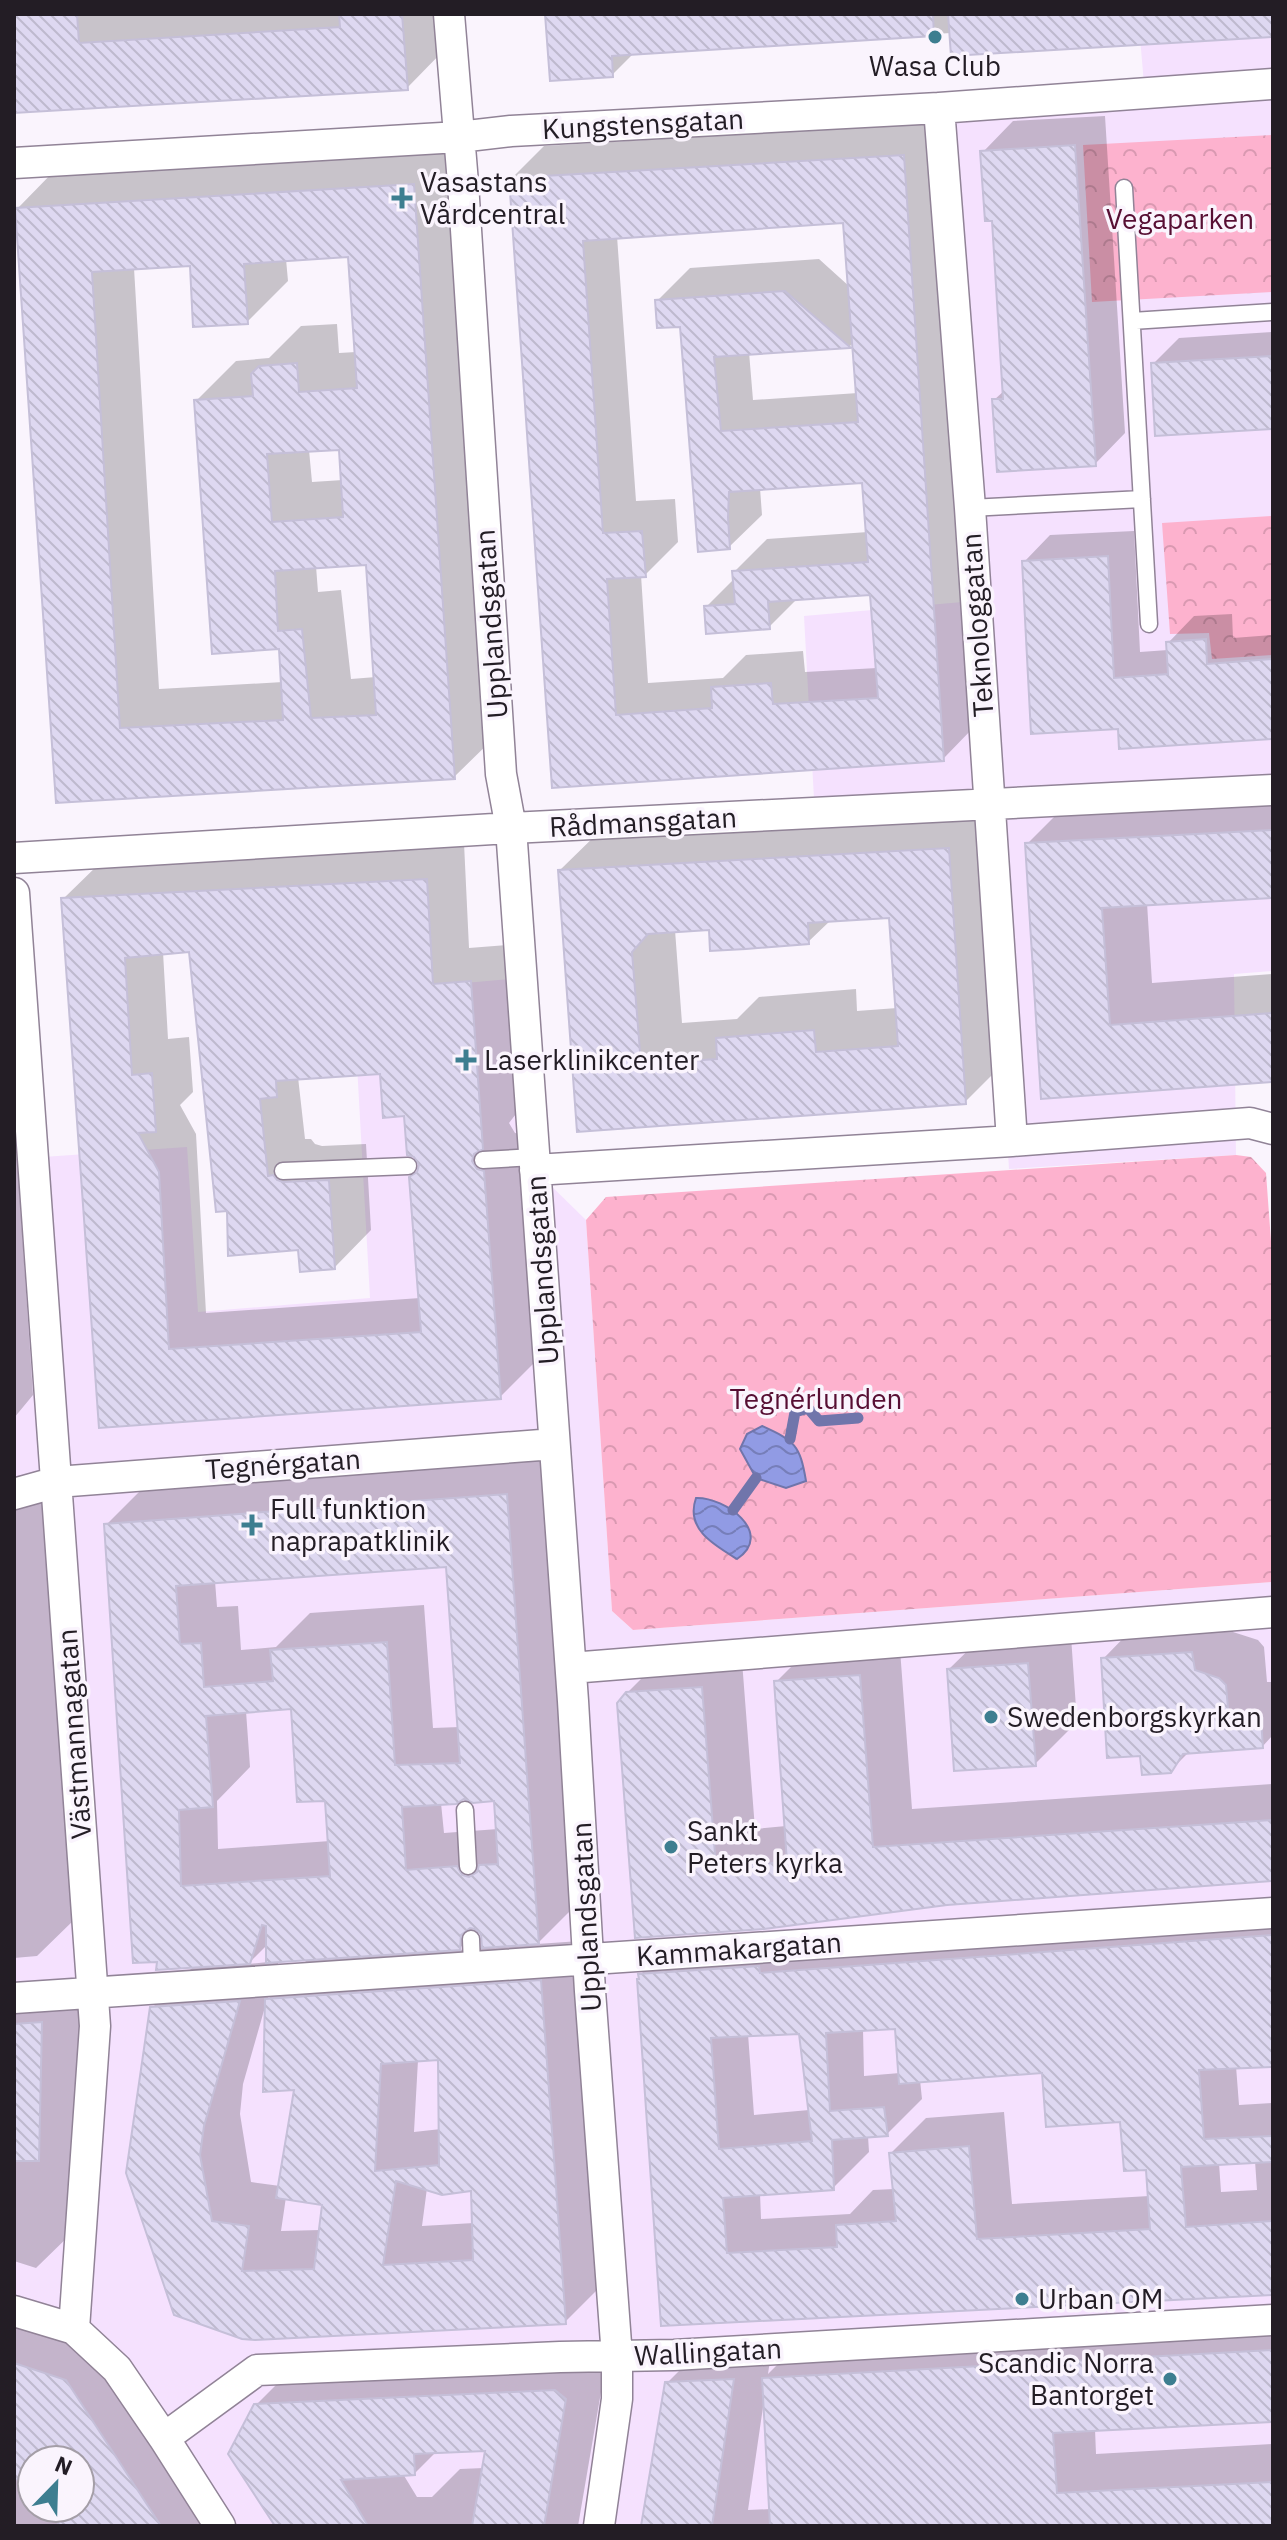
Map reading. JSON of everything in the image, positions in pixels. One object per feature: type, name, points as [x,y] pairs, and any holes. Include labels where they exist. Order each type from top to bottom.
[{"type":"street","name":"Upplandsgatan","points":[[449,14],[501,774],[511,828],[617,2357],[617,2399],[599,2526]]},
{"type":"street","name":"Kungstensgatan","points":[[14,163],[459,137],[511,131],[939,108],[1273,84]]},
{"type":"street","name":"Teknologgatan","points":[[939,108],[970,508],[1012,1141]]},
{"type":"street","name":"Rådmansgatan","points":[[14,858],[511,828],[1273,790]]},
{"type":"street","name":"Västmannagatan","points":[[14,893],[95,2026],[74,2329]]},
{"type":"street","points":[[534,1163],[1012,1141],[1250,1123],[1273,1129]]},
{"type":"street","name":"Tegnérgatan","points":[[14,1494],[57,1482],[554,1444]]},
{"type":"street","points":[[571,1668],[1273,1612]]},
{"type":"street","name":"Kammakargatan","points":[[14,1998],[472,1953],[589,1959],[1273,1913]]},
{"type":"street","points":[[14,2311],[74,2329],[117,2369],[220,2526]]},
{"type":"street","name":"Wallingatan","points":[[164,2438],[257,2370],[617,2357],[1273,2320]]},
{"type":"lane","points":[[1124,188],[1149,624]]},
{"type":"lane","points":[[1132,321],[1273,312]]},
{"type":"lane","points":[[970,508],[1142,499]]},
{"type":"lane","points":[[483,1160],[534,1163]]},
{"type":"lane","points":[[283,1171],[408,1166]]},
{"type":"lane","points":[[465,1810],[468,1866]]},
{"type":"shaded area","points":[[1138,14],[1273,14],[1273,971],[1234,974],[1236,1155],[1009,1169],[987,806],[815,817],[804,616],[974,601],[943,110],[1145,96]]},
{"type":"shaded area","points":[[522,978],[538,1173],[586,1220],[612,1611],[633,1630],[1273,1582],[1273,2526],[14,2526],[14,1159],[187,1147],[198,1312],[370,1298],[353,993]]},
{"type":"green space","name":"Vegaparken","points":[[1273,135],[1273,292],[1092,302],[1083,145]]},
{"type":"green space","points":[[1271,516],[1273,655],[1212,659],[1209,633],[1170,634],[1162,523]]},
{"type":"green space","name":"Tegnérlunden","points":[[1236,1155],[1251,1157],[1266,1173],[1273,1269],[1273,1582],[633,1630],[612,1611],[586,1220],[606,1197]]},
{"type":"water","points":[[762,1426],[794,1446],[801,1459],[806,1481],[786,1488],[756,1478],[740,1449],[747,1434]]},
{"type":"water","points":[[696,1498],[720,1503],[742,1518],[751,1538],[747,1549],[737,1559],[711,1542],[698,1527],[694,1509]]},
{"type":"building","points":[[14,14],[77,14],[79,43],[340,27],[339,14],[402,14],[408,90],[14,113]]},
{"type":"building","points":[[545,14],[933,14],[934,36],[612,56],[613,77],[550,81]]},
{"type":"building","points":[[948,14],[1273,14],[1273,37],[951,56]]},
{"type":"building","points":[[1075,145],[1096,466],[997,472],[992,399],[1003,399],[992,221],[985,221],[980,151]]},
{"type":"building","points":[[904,155],[944,761],[552,788],[509,178]],"holes":[[[843,223],[858,422],[721,431],[714,357],[851,348],[785,291],[655,300],[657,328],[680,327],[698,552],[730,549],[729,492],[862,483],[868,562],[732,571],[735,604],[704,606],[706,634],[770,629],[768,602],[870,595],[878,698],[773,704],[771,683],[711,687],[712,708],[616,715],[607,579],[646,577],[642,531],[603,533],[583,241]]]},
{"type":"building","points":[[414,184],[455,779],[56,803],[15,208]],"holes":[[[348,257],[357,388],[299,392],[297,363],[259,366],[251,374],[253,396],[194,400],[212,654],[279,649],[283,720],[120,728],[92,272],[190,266],[193,327],[248,324],[244,264]],[[339,450],[343,517],[272,522],[267,454]],[[366,565],[376,715],[311,718],[302,629],[278,631],[275,571]]]},
{"type":"building","points":[[1273,356],[1273,429],[1155,436],[1151,363]]},
{"type":"building","points":[[1108,556],[1114,678],[1168,674],[1166,642],[1206,639],[1207,664],[1273,659],[1273,739],[1119,749],[1118,729],[1031,734],[1022,561]]},
{"type":"building","points":[[1273,830],[1273,898],[1102,908],[1110,1025],[1273,1013],[1273,1082],[1041,1099],[1025,843]]},
{"type":"building","points":[[949,848],[966,1104],[577,1132],[558,870]],"holes":[[[889,918],[898,1046],[816,1052],[814,1030],[716,1038],[717,1059],[641,1064],[632,952],[648,934],[709,930],[710,951],[746,949],[809,944],[808,923]]]},
{"type":"building","points":[[427,879],[433,984],[471,981],[483,1149],[474,1154],[472,1161],[477,1169],[484,1171],[501,1399],[99,1428],[61,898]],"holes":[[[189,952],[216,1212],[227,1211],[228,1256],[298,1250],[300,1272],[335,1269],[329,1180],[283,1182],[273,1175],[268,1176],[260,1099],[277,1097],[276,1081],[380,1074],[383,1118],[404,1116],[407,1155],[414,1157],[419,1165],[417,1172],[409,1177],[421,1332],[169,1349],[159,1172],[138,1133],[156,1132],[152,1073],[132,1075],[125,958]]]},
{"type":"building","points":[[507,1494],[539,1944],[482,1948],[481,1934],[470,1928],[461,1935],[460,1950],[266,1963],[266,1926],[262,1925],[250,1964],[156,1970],[157,1962],[133,1963],[104,1524]],"holes":[[[446,1567],[460,1763],[395,1765],[387,1642],[270,1650],[273,1681],[204,1687],[201,1643],[180,1644],[176,1586]],[[291,1709],[297,1802],[325,1801],[330,1876],[181,1886],[179,1810],[213,1807],[206,1716]],[[464,1799],[473,1803],[494,1801],[498,1864],[479,1865],[477,1872],[469,1877],[462,1875],[457,1866],[406,1870],[402,1807],[456,1804]]]},
{"type":"building","points":[[1192,1652],[1195,1670],[1219,1678],[1226,1685],[1229,1720],[1261,1718],[1263,1748],[1183,1754],[1171,1773],[1142,1775],[1140,1756],[1107,1758],[1101,1658]]},
{"type":"building","name":"Swedenborgskyrkan","points":[[1028,1663],[1036,1766],[954,1771],[947,1669]]},
{"type":"building","points":[[860,1675],[873,1847],[1273,1820],[1273,1881],[947,1905],[764,1929],[635,1938],[617,1703],[626,1692],[702,1687],[716,1867],[787,1862],[774,1681]]},
{"type":"building","points":[[1273,1935],[1273,2067],[1199,2070],[1204,2139],[1273,2136],[1273,2162],[1181,2167],[1186,2227],[1273,2221],[1273,2295],[661,2326],[638,1974],[759,1966],[760,1973]],"holes":[[[895,2029],[899,2084],[1042,2073],[1046,2127],[1120,2122],[1124,2171],[1146,2170],[1150,2229],[977,2239],[969,2146],[889,2153],[896,2221],[836,2225],[837,2247],[727,2253],[723,2198],[834,2190],[832,2140],[888,2136],[884,2107],[830,2111],[826,2033]],[[799,2034],[812,2141],[719,2149],[711,2038]]]},
{"type":"building","points":[[541,1980],[566,2324],[255,2340],[242,2339],[174,2315],[126,2173],[150,2007],[240,2001],[204,2126],[200,2155],[212,2221],[249,2226],[242,2271],[314,2269],[322,2205],[276,2198],[294,2090],[263,2092],[265,1999]],"holes":[[[438,2060],[439,2165],[375,2171],[381,2064]],[[396,2181],[442,2195],[471,2191],[473,2260],[383,2265]]]},
{"type":"building","points":[[42,2022],[39,2161],[14,2161],[14,2024]]},
{"type":"building","points":[[1273,2350],[1273,2422],[1053,2433],[1057,2493],[1273,2482],[1273,2526],[770,2526],[762,2378]]},
{"type":"building","points":[[14,2363],[66,2380],[161,2526],[60,2526],[59,2524],[96,2524],[96,2444],[16,2444],[14,2480]]},
{"type":"building","points":[[734,2379],[712,2526],[641,2526],[665,2382]]},
{"type":"building","points":[[555,2390],[566,2399],[544,2526],[472,2526],[485,2451],[414,2454],[415,2475],[341,2480],[368,2526],[275,2526],[228,2454],[254,2404]]},
{"type":"waterway","points":[[790,1439],[795,1412],[808,1408],[819,1421],[858,1418]]},
{"type":"waterway","points":[[733,1510],[756,1478]]},
{"type":"place","name":"Wasa Club","points":[[935,37]]},
{"type":"place","name":"Vasastans Vårdcentral","points":[[402,198]]},
{"type":"place","name":"Laserklinikcenter","points":[[466,1060]]},
{"type":"place","name":"Full funktion naprapatklinik","points":[[252,1525]]},
{"type":"place","name":"Swedenborgskyrkan","points":[[991,1717]]},
{"type":"place","name":"Sankt Peters kyrka","points":[[671,1847]]},
{"type":"place","name":"Urban OM","points":[[1022,2299]]},
{"type":"place","name":"Scandic Norra Bantorget","points":[[1170,2379]]}]
